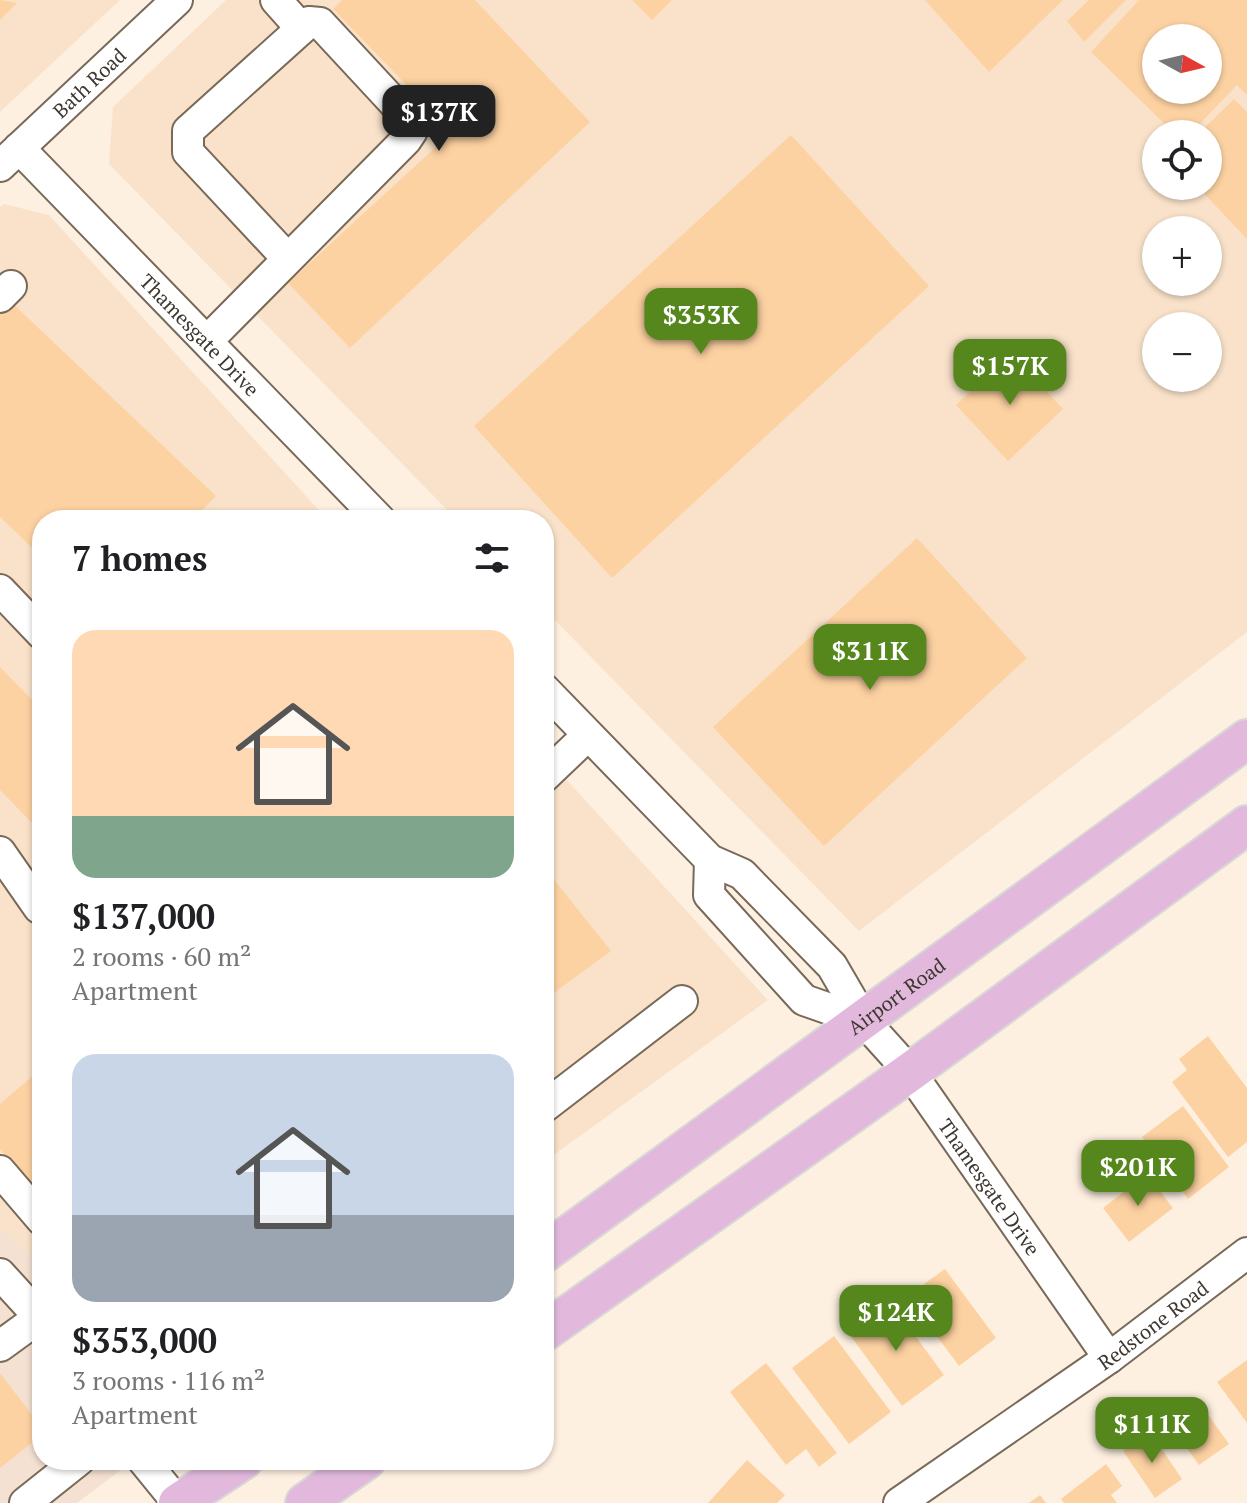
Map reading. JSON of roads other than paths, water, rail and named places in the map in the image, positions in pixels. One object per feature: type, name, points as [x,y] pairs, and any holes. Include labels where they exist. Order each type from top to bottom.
[{"type":"main road","name":"Airport Road","points":[[554,1246],[1247,739]]},
{"type":"main road","points":[[554,1325],[910,1072],[1247,825]]},
{"type":"main road","points":[[178,1503],[228,1470]]},
{"type":"main road","points":[[305,1503],[352,1470]]},
{"type":"street","name":"Bath Road","points":[[10,157],[177,0]]},
{"type":"street","points":[[276,0],[300,27]]},
{"type":"street","points":[[207,341],[288,259],[412,131],[410,120],[320,23],[309,22],[300,27],[188,131],[186,144],[188,152],[288,259]]},
{"type":"street","name":"Thamesgate Drive","points":[[10,157],[207,341],[370,510]]},
{"type":"street","points":[[0,590],[32,624]]},
{"type":"street","name":"Thamesgate Drive","points":[[554,699],[710,860],[742,874],[832,966],[864,1021],[910,1072],[1109,1358]]},
{"type":"street","points":[[554,767],[588,735]]},
{"type":"street","points":[[0,852],[32,895]]},
{"type":"street","name":"Thamesgate Drive","points":[[710,860],[709,895],[804,1000],[864,1021]]},
{"type":"street","points":[[554,1099],[682,1001]]},
{"type":"street","points":[[0,1171],[32,1208]]},
{"type":"street","name":"Redstone Road","points":[[899,1503],[1109,1358],[1247,1253]]},
{"type":"street","points":[[0,1274],[32,1309]]},
{"type":"street","points":[[0,1346],[32,1325]]},
{"type":"street","points":[[25,1503],[66,1470]]},
{"type":"street","points":[[151,1470],[178,1503]]},
{"type":"street","points":[[0,1495],[6,1503]]}]
